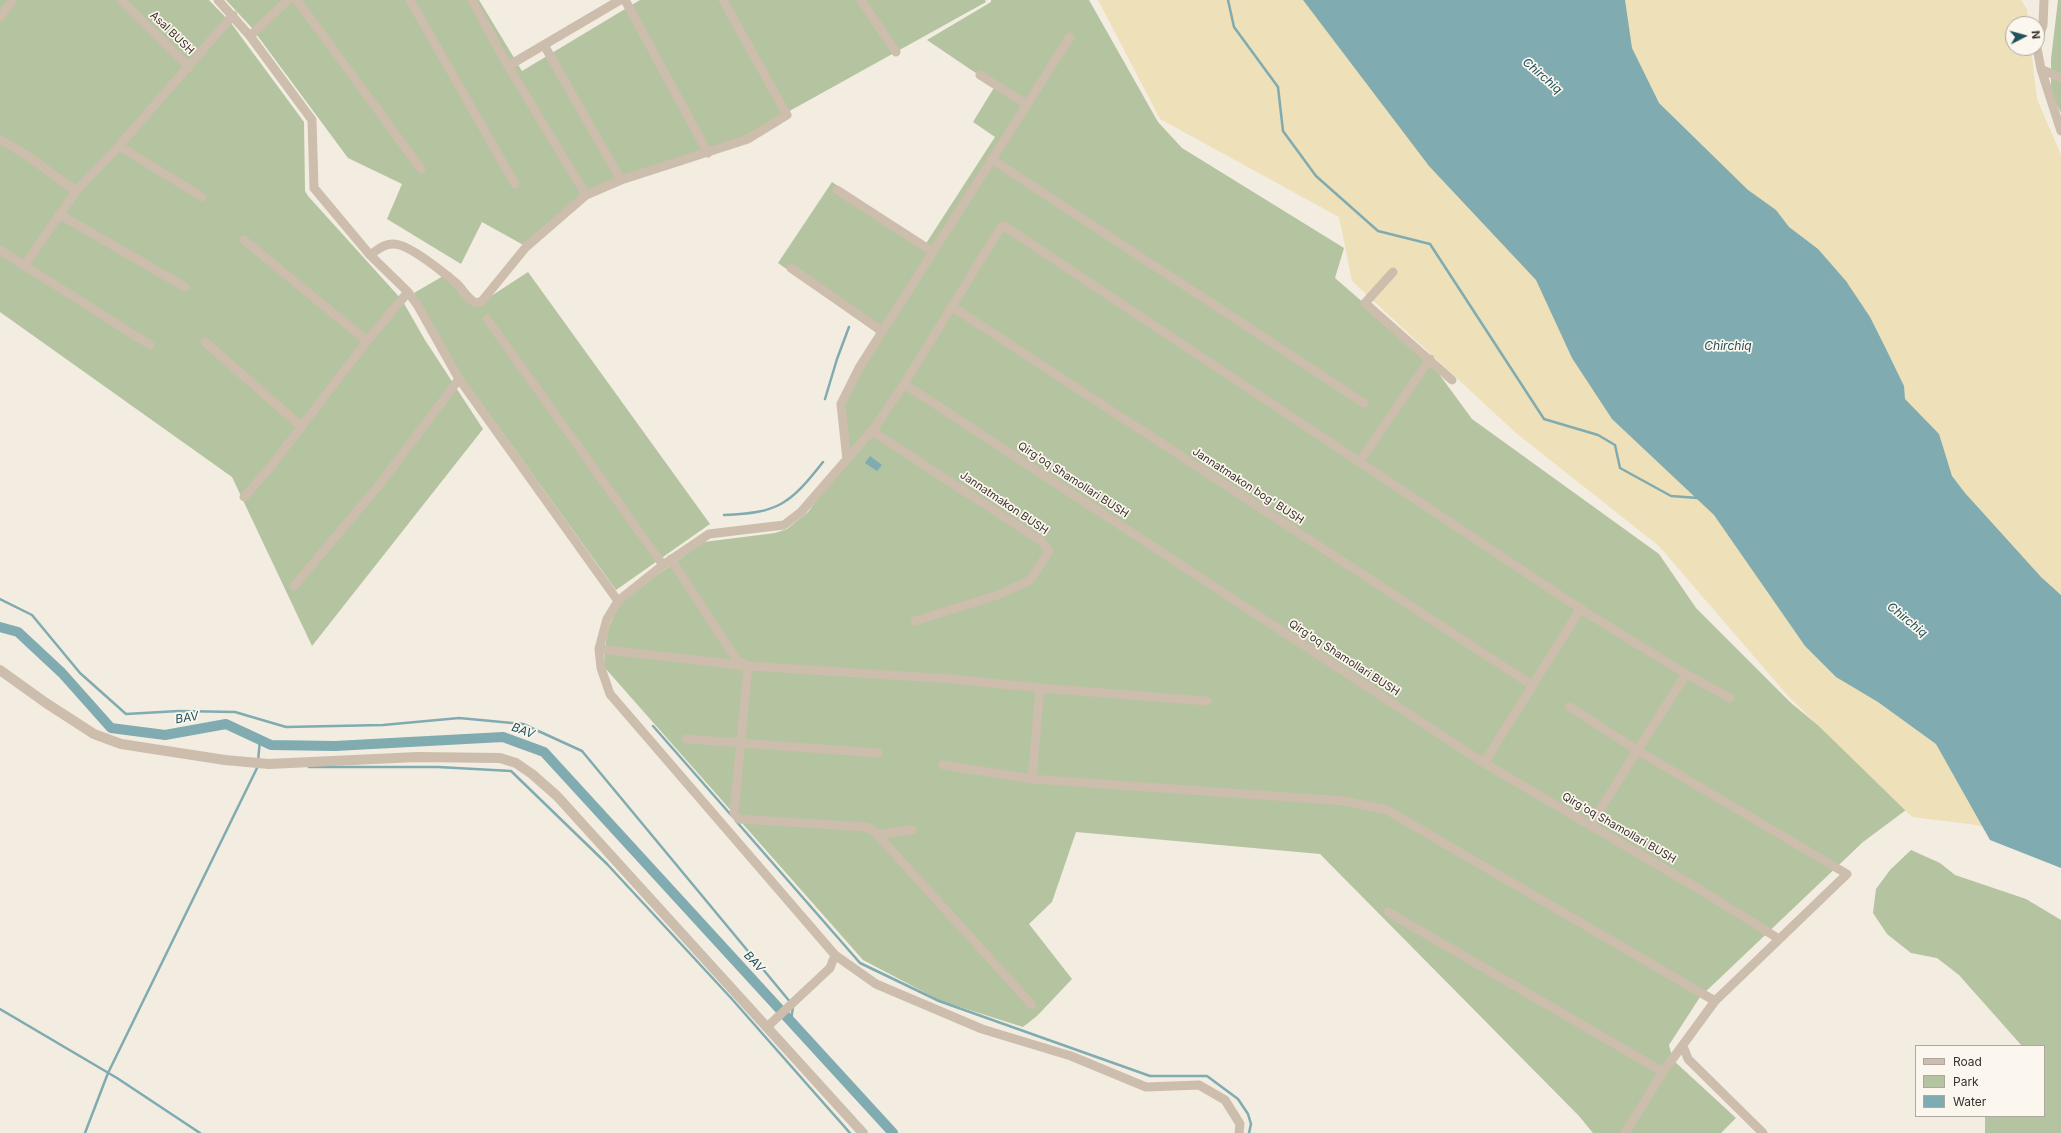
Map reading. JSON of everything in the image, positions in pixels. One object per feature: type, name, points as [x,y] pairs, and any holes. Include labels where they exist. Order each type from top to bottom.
[{"type":"street","points":[[0,17],[13,0]]},
{"type":"street","name":"Asal BUSH","points":[[121,0],[189,67]]},
{"type":"street","points":[[218,0],[233,15],[250,36],[312,120],[314,188],[370,255],[408,292],[418,306],[459,379],[618,601]]},
{"type":"street","points":[[250,36],[288,0]]},
{"type":"street","points":[[297,0],[421,169]]},
{"type":"street","points":[[410,0],[516,184]]},
{"type":"street","points":[[472,0],[508,66],[586,195]]},
{"type":"street","points":[[508,66],[620,0]]},
{"type":"street","points":[[625,0],[708,153]]},
{"type":"street","points":[[370,255],[381,246],[395,244],[409,247],[457,284],[472,301],[476,303],[482,301],[526,247],[586,195],[621,180],[748,139],[787,115],[723,0]]},
{"type":"street","points":[[860,0],[896,52]]},
{"type":"street","points":[[2043,16],[2044,0]]},
{"type":"street","points":[[24,266],[76,191],[119,146],[233,15]]},
{"type":"street","points":[[847,460],[840,404],[859,368],[882,331],[1070,36]]},
{"type":"street","points":[[544,44],[621,180]]},
{"type":"street","points":[[2039,56],[2041,69],[2061,131]]},
{"type":"street","points":[[2041,69],[2061,78]]},
{"type":"street","points":[[980,75],[1026,104]]},
{"type":"street","points":[[0,139],[29,157],[76,191]]},
{"type":"street","points":[[119,146],[202,197]]},
{"type":"street","points":[[991,159],[1364,402]]},
{"type":"street","points":[[837,190],[933,252]]},
{"type":"street","points":[[59,214],[185,287]]},
{"type":"street","points":[[1239,1133],[1240,1124],[1225,1100],[1199,1085],[1146,1086],[1071,1056],[982,1029],[876,984],[835,955],[610,694],[601,668],[599,649],[607,619],[618,601],[663,565],[709,534],[784,525],[801,512],[872,431],[904,384],[951,306],[1002,227],[1004,226],[1581,608],[1686,674],[1730,698]]},
{"type":"street","points":[[244,240],[367,341]]},
{"type":"street","points":[[0,250],[150,345]]},
{"type":"street","points":[[791,268],[882,331]]},
{"type":"street","points":[[1393,272],[1365,303],[1452,380]]},
{"type":"street","points":[[244,497],[268,470],[367,341],[408,292]]},
{"type":"street","name":"Jannatmakon bog' BUSH","points":[[951,306],[1532,685]]},
{"type":"street","points":[[487,319],[663,565]]},
{"type":"street","points":[[205,342],[302,427]]},
{"type":"street","points":[[1360,461],[1430,359]]},
{"type":"street","points":[[294,586],[380,484],[459,379]]},
{"type":"street","name":"Qirg'oq Shamollari BUSH","points":[[904,384],[1484,763],[1704,892],[1779,939]]},
{"type":"street","name":"Jannatmakon BUSH","points":[[872,431],[1041,541],[1049,551],[1030,580],[998,595],[915,621]]},
{"type":"street","points":[[671,559],[732,654],[738,661],[748,666]]},
{"type":"street","points":[[1484,763],[1581,608]]},
{"type":"street","points":[[599,649],[748,666],[952,679],[1040,688],[1207,701]]},
{"type":"street","points":[[739,819],[734,813],[748,666]]},
{"type":"street","points":[[0,670],[46,703],[94,734],[121,744],[225,760],[269,764],[417,757],[500,758],[516,763],[532,774],[557,796],[863,1133]]},
{"type":"street","points":[[1590,825],[1686,674]]},
{"type":"street","points":[[1032,779],[1040,688]]},
{"type":"street","points":[[1570,706],[1638,750],[1847,874],[1715,1001],[1663,1072],[1625,1133]]},
{"type":"street","points":[[686,739],[878,753]]},
{"type":"street","points":[[943,765],[1032,779],[1345,801],[1387,810],[1715,1001]]},
{"type":"street","points":[[727,829],[739,819],[866,827],[878,834],[1032,1005]]},
{"type":"street","points":[[878,834],[912,830]]},
{"type":"street","points":[[1388,912],[1663,1072]]},
{"type":"street","points":[[767,1027],[830,968],[835,955]]},
{"type":"street","points":[[1683,1046],[1688,1059],[1763,1133]]},
{"type":"green space","points":[[0,0],[209,0],[231,23],[304,122],[305,191],[308,196],[402,300],[425,340],[483,429],[312,646],[232,477],[0,312]]},
{"type":"green space","points":[[226,0],[479,0],[522,71],[640,0],[985,0],[986,2],[712,154],[590,193],[527,247],[482,222],[461,264],[387,219],[402,184],[348,158],[251,27]]},
{"type":"green space","points":[[991,0],[1089,0],[1158,122],[1182,148],[1344,248],[1335,278],[1428,359],[1472,419],[1659,554],[1696,608],[1791,703],[1914,804],[1863,842],[1700,997],[1669,1045],[1673,1060],[1736,1118],[1721,1133],[1593,1133],[1579,1116],[1320,854],[1076,832],[1052,902],[1029,924],[1072,979],[1037,1016],[1023,1027],[941,1001],[863,960],[605,668],[605,649],[608,630],[616,612],[627,596],[704,542],[775,533],[787,529],[808,512],[847,459],[843,405],[878,334],[778,263],[832,182],[925,245],[995,137],[973,122],[995,86],[927,40],[991,2]]},
{"type":"green space","points":[[2058,0],[2061,0],[2061,113],[2051,92],[2051,59]]},
{"type":"green space","points":[[450,272],[479,304],[528,272],[710,524],[616,590],[456,368],[414,293]]},
{"type":"green space","points":[[1911,850],[1940,863],[1955,875],[2026,899],[2061,920],[2061,1133],[1985,1133],[1985,1117],[2045,1117],[2045,1045],[2021,1045],[1959,975],[1937,958],[1911,953],[1887,934],[1873,913],[1876,889],[1890,870]]},
{"type":"sand","points":[[1098,0],[2021,0],[2027,9],[2027,16],[2005,16],[2005,56],[2032,56],[2037,99],[2061,155],[2061,855],[1977,825],[1912,817],[1788,696],[1659,546],[1516,433],[1352,281],[1339,217],[1160,119]]},
{"type":"water","name":"Chirchiq","points":[[1303,0],[1625,0],[1632,48],[1659,103],[1748,190],[1776,210],[1789,227],[1818,249],[1846,281],[1870,317],[1887,351],[1904,386],[1905,399],[1939,434],[1952,476],[1965,493],[2041,577],[2061,595],[2061,868],[1990,840],[1936,744],[1878,702],[1836,677],[1805,646],[1714,515],[1612,419],[1572,358],[1536,280],[1429,166]]},
{"type":"water","points":[[870,456],[882,465],[877,471],[865,463]]},
{"type":"waterway","points":[[1228,0],[1234,27],[1278,87],[1283,131],[1316,176],[1378,231],[1430,244],[1544,419],[1598,435],[1615,445],[1620,468],[1671,496],[1698,498]]},
{"type":"waterway","points":[[825,399],[837,359],[849,327]]},
{"type":"waterway","points":[[724,515],[758,512],[782,504],[801,488],[823,462]]},
{"type":"waterway","points":[[0,599],[32,615],[80,673],[126,714],[179,711],[235,712],[286,727],[383,725],[459,718],[523,724],[582,751],[791,1003]]},
{"type":"waterway","name":"BAV","points":[[0,627],[18,632],[62,673],[111,728],[165,735],[226,724],[271,745],[335,746],[503,737],[544,752],[893,1133]]},
{"type":"waterway","points":[[653,726],[731,815]]},
{"type":"waterway","points":[[258,761],[260,740]]},
{"type":"waterway","points":[[85,1133],[108,1073],[258,766]]},
{"type":"waterway","points":[[309,767],[438,767],[511,771],[607,864],[731,998],[850,1133]]},
{"type":"waterway","points":[[736,821],[860,963],[939,1001],[1150,1076],[1207,1076],[1238,1099],[1248,1114],[1251,1124],[1249,1133]]},
{"type":"waterway","points":[[791,1020],[793,1007]]},
{"type":"waterway","points":[[0,1009],[117,1078],[200,1133]]}]
